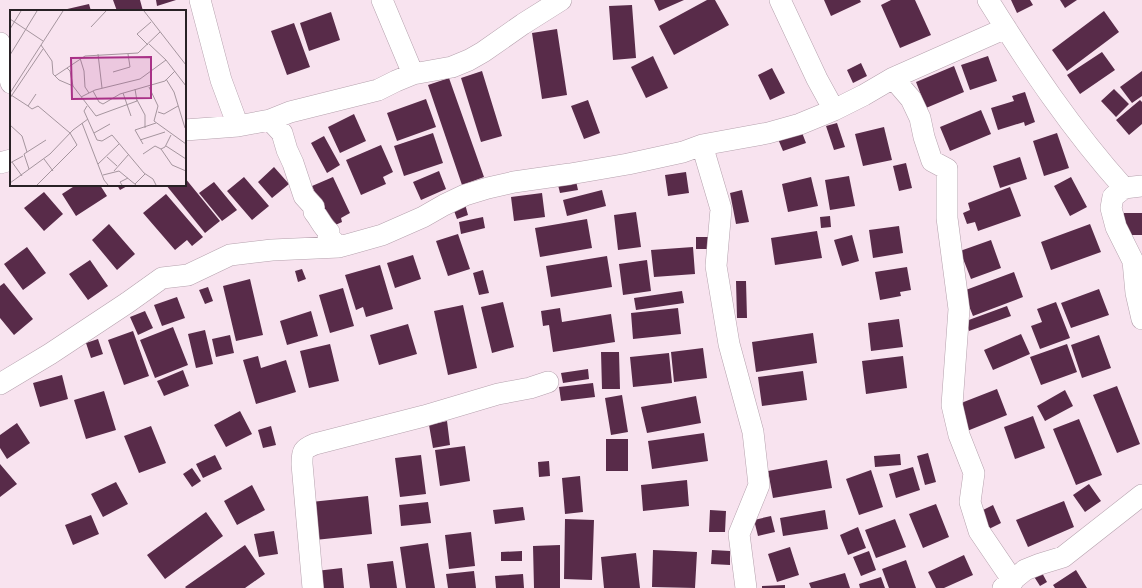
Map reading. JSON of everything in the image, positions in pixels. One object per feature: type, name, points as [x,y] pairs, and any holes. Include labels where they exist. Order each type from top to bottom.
[{"type":"street","points":[[200,0],[221,80],[238,126]]},
{"type":"street","points":[[382,0],[413,74]]},
{"type":"street","points":[[186,130],[238,126],[270,120],[290,112],[378,90],[413,74],[452,67],[469,60],[561,0]]},
{"type":"street","points":[[780,0],[817,79],[834,110]]},
{"type":"street","points":[[988,0],[1034,71],[1070,122],[1104,166],[1133,187],[1113,197],[1112,208],[1116,227],[1133,261],[1136,293],[1142,319]]},
{"type":"street","points":[[0,384],[50,354],[162,278],[188,275],[230,255],[272,250],[339,247],[382,235],[423,217],[465,195],[488,188],[514,182],[628,164],[683,152],[702,145],[800,124],[834,110],[893,78],[1006,28]]},
{"type":"street","points":[[0,43],[10,79]]},
{"type":"street","points":[[893,78],[911,99],[920,118],[924,138],[932,161],[947,169],[947,218],[959,309],[952,405],[959,435],[974,473],[970,502],[979,531],[1008,584],[1025,570],[1063,557],[1142,495]]},
{"type":"street","points":[[270,120],[282,133],[304,196],[314,207],[314,212],[319,217],[323,227],[329,232],[328,236],[339,247]]},
{"type":"street","points":[[702,145],[720,209],[716,266],[729,344],[753,432],[759,485],[739,534],[746,588]]},
{"type":"street","points":[[0,163],[10,160]]},
{"type":"street","points":[[313,588],[302,464],[302,453],[306,448],[315,444],[424,416],[498,394],[530,388],[548,382]]},
{"type":"building","points":[[113,0],[140,0],[143,10],[117,10]]},
{"type":"building","points":[[156,0],[176,0],[157,6]]},
{"type":"building","points":[[654,0],[684,0],[659,11]]},
{"type":"building","points":[[707,0],[715,0],[729,25],[674,55],[659,26]]},
{"type":"building","points":[[824,0],[860,0],[861,2],[831,16]]},
{"type":"building","points":[[891,0],[915,0],[931,35],[900,48],[881,5]]},
{"type":"building","points":[[1011,0],[1030,0],[1033,5],[1017,13]]},
{"type":"building","points":[[1060,0],[1077,0],[1065,8]]},
{"type":"building","points":[[89,4],[91,10],[63,10]]},
{"type":"building","points":[[632,5],[636,58],[613,60],[609,6]]},
{"type":"building","points":[[1104,11],[1119,32],[1067,71],[1052,50]]},
{"type":"building","points":[[331,12],[340,40],[309,51],[300,23]]},
{"type":"building","points":[[294,23],[310,67],[287,75],[271,31]]},
{"type":"building","points":[[557,29],[567,95],[542,99],[532,33]]},
{"type":"building","points":[[1102,52],[1115,70],[1080,94],[1067,75]]},
{"type":"building","points":[[653,56],[668,88],[646,98],[631,67]]},
{"type":"building","points":[[988,56],[997,81],[970,90],[961,65]]},
{"type":"building","points":[[861,63],[867,76],[853,83],[847,70]]},
{"type":"building","points":[[954,66],[964,92],[926,108],[916,82]]},
{"type":"building","points":[[772,68],[785,93],[770,100],[758,75]]},
{"type":"building","points":[[482,71],[502,136],[481,142],[461,78]]},
{"type":"building","points":[[1142,71],[1142,96],[1132,103],[1120,87]]},
{"type":"building","points":[[449,78],[484,177],[462,185],[428,85]]},
{"type":"building","points":[[1114,89],[1129,104],[1116,117],[1101,101]]},
{"type":"building","points":[[1025,92],[1035,122],[1025,126],[1024,122],[998,130],[991,108],[1014,101],[1012,96]]},
{"type":"building","points":[[426,99],[436,127],[397,141],[387,113]]},
{"type":"building","points":[[588,100],[600,133],[584,139],[571,106]]},
{"type":"building","points":[[1140,100],[1142,102],[1142,124],[1129,135],[1116,120]]},
{"type":"building","points":[[981,110],[991,134],[950,151],[940,127]]},
{"type":"building","points":[[354,114],[366,141],[340,153],[328,127]]},
{"type":"building","points":[[837,123],[845,147],[834,150],[826,126]]},
{"type":"building","points":[[884,127],[892,160],[863,166],[855,134]]},
{"type":"building","points":[[801,130],[806,143],[783,151],[778,139]]},
{"type":"building","points":[[433,133],[443,163],[404,176],[394,146]]},
{"type":"building","points":[[1057,133],[1069,168],[1044,176],[1033,141]]},
{"type":"building","points":[[324,136],[340,165],[327,173],[311,143]]},
{"type":"building","points":[[381,145],[393,172],[383,177],[386,184],[361,195],[346,160]]},
{"type":"building","points":[[1020,157],[1027,179],[1000,188],[993,166]]},
{"type":"building","points":[[906,163],[912,188],[899,191],[893,166]]},
{"type":"building","points":[[274,167],[289,184],[272,198],[258,182]]},
{"type":"building","points":[[439,171],[446,189],[421,200],[413,182]]},
{"type":"building","points":[[686,172],[689,193],[668,196],[665,175]]},
{"type":"building","points":[[849,176],[855,206],[830,210],[825,180]]},
{"type":"building","points":[[244,177],[269,206],[252,220],[227,191]]},
{"type":"building","points":[[333,177],[350,213],[341,218],[342,222],[331,227],[312,186]]},
{"type":"building","points":[[811,177],[818,206],[788,212],[782,184]]},
{"type":"building","points":[[1071,177],[1087,207],[1070,216],[1054,186]]},
{"type":"building","points":[[186,179],[220,221],[205,233],[167,186],[186,186]]},
{"type":"building","points":[[576,181],[578,190],[560,193],[558,185]]},
{"type":"building","points":[[214,182],[237,210],[222,221],[199,193]]},
{"type":"building","points":[[74,186],[101,186],[107,196],[76,216],[62,194]]},
{"type":"building","points":[[118,186],[127,186],[120,190]]},
{"type":"building","points":[[1010,187],[1021,216],[978,231],[975,222],[967,224],[963,213],[970,210],[968,203]]},
{"type":"building","points":[[602,190],[606,206],[567,216],[563,200]]},
{"type":"building","points":[[742,190],[749,222],[736,224],[730,193]]},
{"type":"building","points":[[44,192],[63,214],[44,231],[24,208]]},
{"type":"building","points":[[542,193],[545,217],[514,221],[511,197]]},
{"type":"building","points":[[166,194],[203,237],[192,246],[187,240],[175,250],[143,213]]},
{"type":"building","points":[[465,204],[468,215],[457,219],[453,208]]},
{"type":"building","points":[[636,212],[641,247],[618,250],[614,215]]},
{"type":"building","points":[[1124,213],[1142,213],[1142,235],[1123,235]]},
{"type":"building","points":[[830,216],[831,227],[821,228],[820,217]]},
{"type":"building","points":[[483,217],[485,228],[461,234],[459,222]]},
{"type":"building","points":[[587,219],[592,248],[540,257],[535,228]]},
{"type":"building","points":[[109,224],[135,254],[117,270],[92,240]]},
{"type":"building","points":[[1090,224],[1101,252],[1051,270],[1041,242]]},
{"type":"building","points":[[899,226],[903,253],[873,258],[869,230]]},
{"type":"building","points":[[817,231],[822,258],[775,265],[771,238]]},
{"type":"building","points":[[458,234],[470,269],[448,276],[436,241]]},
{"type":"building","points":[[852,235],[859,261],[842,266],[834,240]]},
{"type":"building","points":[[696,237],[709,237],[710,249],[696,249]]},
{"type":"building","points":[[991,240],[1001,268],[971,279],[960,251]]},
{"type":"building","points":[[27,247],[46,273],[23,290],[4,264]]},
{"type":"building","points":[[693,247],[695,274],[654,277],[651,250]]},
{"type":"building","points":[[413,255],[421,279],[395,288],[387,263]]},
{"type":"building","points":[[607,256],[612,287],[551,297],[546,266]]},
{"type":"building","points":[[90,260],[108,286],[88,300],[69,274]]},
{"type":"building","points":[[647,260],[651,291],[623,295],[619,264]]},
{"type":"building","points":[[380,265],[393,309],[366,317],[363,307],[356,310],[345,275]]},
{"type":"building","points":[[907,267],[911,290],[900,292],[901,296],[880,300],[875,272]]},
{"type":"building","points":[[302,269],[306,279],[298,282],[295,271]]},
{"type":"building","points":[[483,270],[489,293],[479,295],[473,273]]},
{"type":"building","points":[[1014,272],[1023,297],[973,316],[963,291]]},
{"type":"building","points":[[250,279],[263,335],[236,341],[223,286]]},
{"type":"building","points":[[736,281],[746,281],[747,318],[737,318]]},
{"type":"building","points":[[4,283],[33,319],[14,335],[0,318],[0,286]]},
{"type":"building","points":[[208,287],[213,301],[205,304],[199,290]]},
{"type":"building","points":[[343,288],[354,326],[330,333],[319,295]]},
{"type":"building","points":[[1099,289],[1109,315],[1071,328],[1061,303]]},
{"type":"building","points":[[682,291],[684,303],[636,310],[634,298]]},
{"type":"building","points":[[177,297],[185,318],[162,326],[154,305]]},
{"type":"building","points":[[503,302],[514,347],[492,353],[481,307]]},
{"type":"building","points":[[1056,302],[1070,338],[1040,349],[1031,326],[1042,322],[1037,309]]},
{"type":"building","points":[[463,305],[477,368],[448,375],[434,311]]},
{"type":"building","points":[[1007,306],[1011,316],[969,331],[966,321]]},
{"type":"building","points":[[560,308],[562,322],[611,314],[615,342],[553,352],[549,325],[543,326],[541,311]]},
{"type":"building","points":[[678,308],[681,334],[633,339],[631,313]]},
{"type":"building","points":[[145,311],[153,328],[138,335],[130,317]]},
{"type":"building","points":[[311,311],[318,336],[287,345],[280,321]]},
{"type":"building","points":[[899,319],[903,347],[871,351],[868,323]]},
{"type":"building","points":[[408,324],[417,354],[379,365],[370,335]]},
{"type":"building","points":[[173,327],[188,365],[155,378],[140,340]]},
{"type":"building","points":[[205,330],[213,364],[196,368],[188,334]]},
{"type":"building","points":[[133,331],[149,376],[124,385],[108,340]]},
{"type":"building","points":[[813,333],[817,363],[756,372],[752,342]]},
{"type":"building","points":[[1021,334],[1030,354],[993,370],[984,350]]},
{"type":"building","points":[[230,335],[234,353],[216,357],[212,339]]},
{"type":"building","points":[[1099,335],[1111,368],[1082,378],[1071,345]]},
{"type":"building","points":[[98,339],[103,354],[91,358],[86,343]]},
{"type":"building","points":[[330,344],[339,381],[309,388],[300,351]]},
{"type":"building","points":[[1067,344],[1077,372],[1041,385],[1030,357]]},
{"type":"building","points":[[703,348],[707,378],[674,382],[671,352]]},
{"type":"building","points":[[601,352],[619,352],[620,389],[602,389]]},
{"type":"building","points":[[669,353],[672,383],[633,387],[630,357]]},
{"type":"building","points":[[258,356],[261,368],[286,360],[296,392],[256,404],[243,360]]},
{"type":"building","points":[[903,356],[907,388],[866,394],[862,361]]},
{"type":"building","points":[[588,369],[589,379],[563,383],[561,373]]},
{"type":"building","points":[[183,370],[189,386],[164,396],[157,381]]},
{"type":"building","points":[[803,371],[807,400],[762,406],[758,377]]},
{"type":"building","points":[[62,375],[68,399],[40,407],[33,383]]},
{"type":"building","points":[[593,383],[595,397],[561,401],[559,387]]},
{"type":"building","points":[[1117,386],[1140,444],[1117,453],[1093,395]]},
{"type":"building","points":[[997,389],[1007,415],[967,431],[956,405]]},
{"type":"building","points":[[1065,390],[1073,406],[1045,421],[1037,406]]},
{"type":"building","points":[[104,391],[116,430],[86,439],[74,400]]},
{"type":"building","points":[[622,395],[628,432],[611,435],[605,398]]},
{"type":"building","points":[[696,396],[701,423],[647,433],[641,407]]},
{"type":"building","points":[[240,411],[252,434],[226,447],[214,425]]},
{"type":"building","points":[[1033,416],[1045,448],[1015,459],[1004,427]]},
{"type":"building","points":[[1079,419],[1102,475],[1076,485],[1053,429]]},
{"type":"building","points":[[447,421],[450,445],[433,448],[429,425]]},
{"type":"building","points":[[17,423],[30,443],[7,459],[0,448],[0,435]]},
{"type":"building","points":[[151,426],[166,463],[139,473],[124,436]]},
{"type":"building","points":[[271,426],[276,445],[263,448],[258,430]]},
{"type":"building","points":[[704,433],[708,461],[652,469],[648,441]]},
{"type":"building","points":[[606,439],[628,439],[628,471],[606,471]]},
{"type":"building","points":[[465,446],[470,481],[440,486],[435,450]]},
{"type":"building","points":[[928,453],[936,482],[925,485],[917,456]]},
{"type":"building","points":[[900,454],[901,465],[875,467],[874,456]]},
{"type":"building","points":[[215,455],[222,469],[203,478],[196,464]]},
{"type":"building","points":[[421,455],[426,494],[400,497],[395,458]]},
{"type":"building","points":[[827,460],[832,488],[773,498],[768,471]]},
{"type":"building","points":[[549,461],[550,476],[539,477],[538,462]]},
{"type":"building","points":[[0,464],[17,484],[0,497]]},
{"type":"building","points":[[913,467],[920,490],[896,498],[889,474]]},
{"type":"building","points":[[192,468],[201,481],[192,487],[183,474]]},
{"type":"building","points":[[871,470],[883,507],[859,515],[846,479]]},
{"type":"building","points":[[580,476],[583,512],[565,514],[562,478]]},
{"type":"building","points":[[687,480],[689,506],[643,511],[641,485]]},
{"type":"building","points":[[116,482],[128,504],[103,517],[91,494]]},
{"type":"building","points":[[1089,484],[1101,501],[1085,512],[1073,495]]},
{"type":"building","points":[[252,485],[265,510],[237,525],[224,501]]},
{"type":"building","points":[[368,496],[372,534],[315,540],[311,502]]},
{"type":"building","points":[[1064,501],[1074,527],[1028,547],[1016,520]]},
{"type":"building","points":[[428,502],[431,523],[401,526],[399,505]]},
{"type":"building","points":[[936,504],[949,537],[923,548],[909,514]]},
{"type":"building","points":[[993,505],[1001,523],[989,529],[981,511]]},
{"type":"building","points":[[523,507],[525,520],[495,524],[493,510]]},
{"type":"building","points":[[710,510],[726,511],[725,532],[709,532]]},
{"type":"building","points":[[825,510],[828,529],[783,536],[780,518]]},
{"type":"building","points":[[206,512],[223,536],[165,579],[147,555]]},
{"type":"building","points":[[91,515],[99,534],[73,545],[65,525]]},
{"type":"building","points":[[771,516],[775,532],[758,536],[754,520]]},
{"type":"building","points":[[565,519],[594,520],[592,580],[564,579]]},
{"type":"building","points":[[895,519],[906,547],[876,558],[865,530]]},
{"type":"building","points":[[858,527],[866,548],[848,555],[840,535]]},
{"type":"building","points":[[274,531],[278,554],[259,557],[254,534]]},
{"type":"building","points":[[471,532],[475,566],[449,569],[445,535]]},
{"type":"building","points":[[428,543],[435,588],[406,588],[400,547]]},
{"type":"building","points":[[245,545],[265,574],[245,588],[185,587]]},
{"type":"building","points":[[560,545],[560,588],[534,588],[533,546]]},
{"type":"building","points":[[790,547],[799,575],[777,582],[768,554]]},
{"type":"building","points":[[653,550],[697,552],[695,588],[652,587]]},
{"type":"building","points":[[712,550],[730,551],[730,565],[711,564]]},
{"type":"building","points":[[522,551],[522,561],[501,561],[501,552]]},
{"type":"building","points":[[869,551],[876,570],[861,576],[853,557]]},
{"type":"building","points":[[636,553],[640,588],[604,588],[601,557]]},
{"type":"building","points":[[964,555],[973,575],[944,588],[936,588],[928,572]]},
{"type":"building","points":[[906,560],[916,588],[889,588],[882,569]]},
{"type":"building","points":[[393,561],[397,588],[370,588],[367,564]]},
{"type":"building","points":[[342,568],[344,588],[318,588],[316,571]]},
{"type":"building","points":[[1076,570],[1087,588],[1055,588],[1053,585]]},
{"type":"building","points":[[474,571],[476,588],[448,588],[446,574]]},
{"type":"building","points":[[1041,571],[1047,582],[1040,586],[1033,575]]},
{"type":"building","points":[[845,573],[850,588],[811,588],[809,583]]},
{"type":"building","points":[[523,574],[524,588],[496,588],[495,576]]},
{"type":"building","points":[[881,577],[885,588],[860,588],[859,584]]},
{"type":"building","points":[[785,585],[785,588],[762,588],[762,586]]}]
